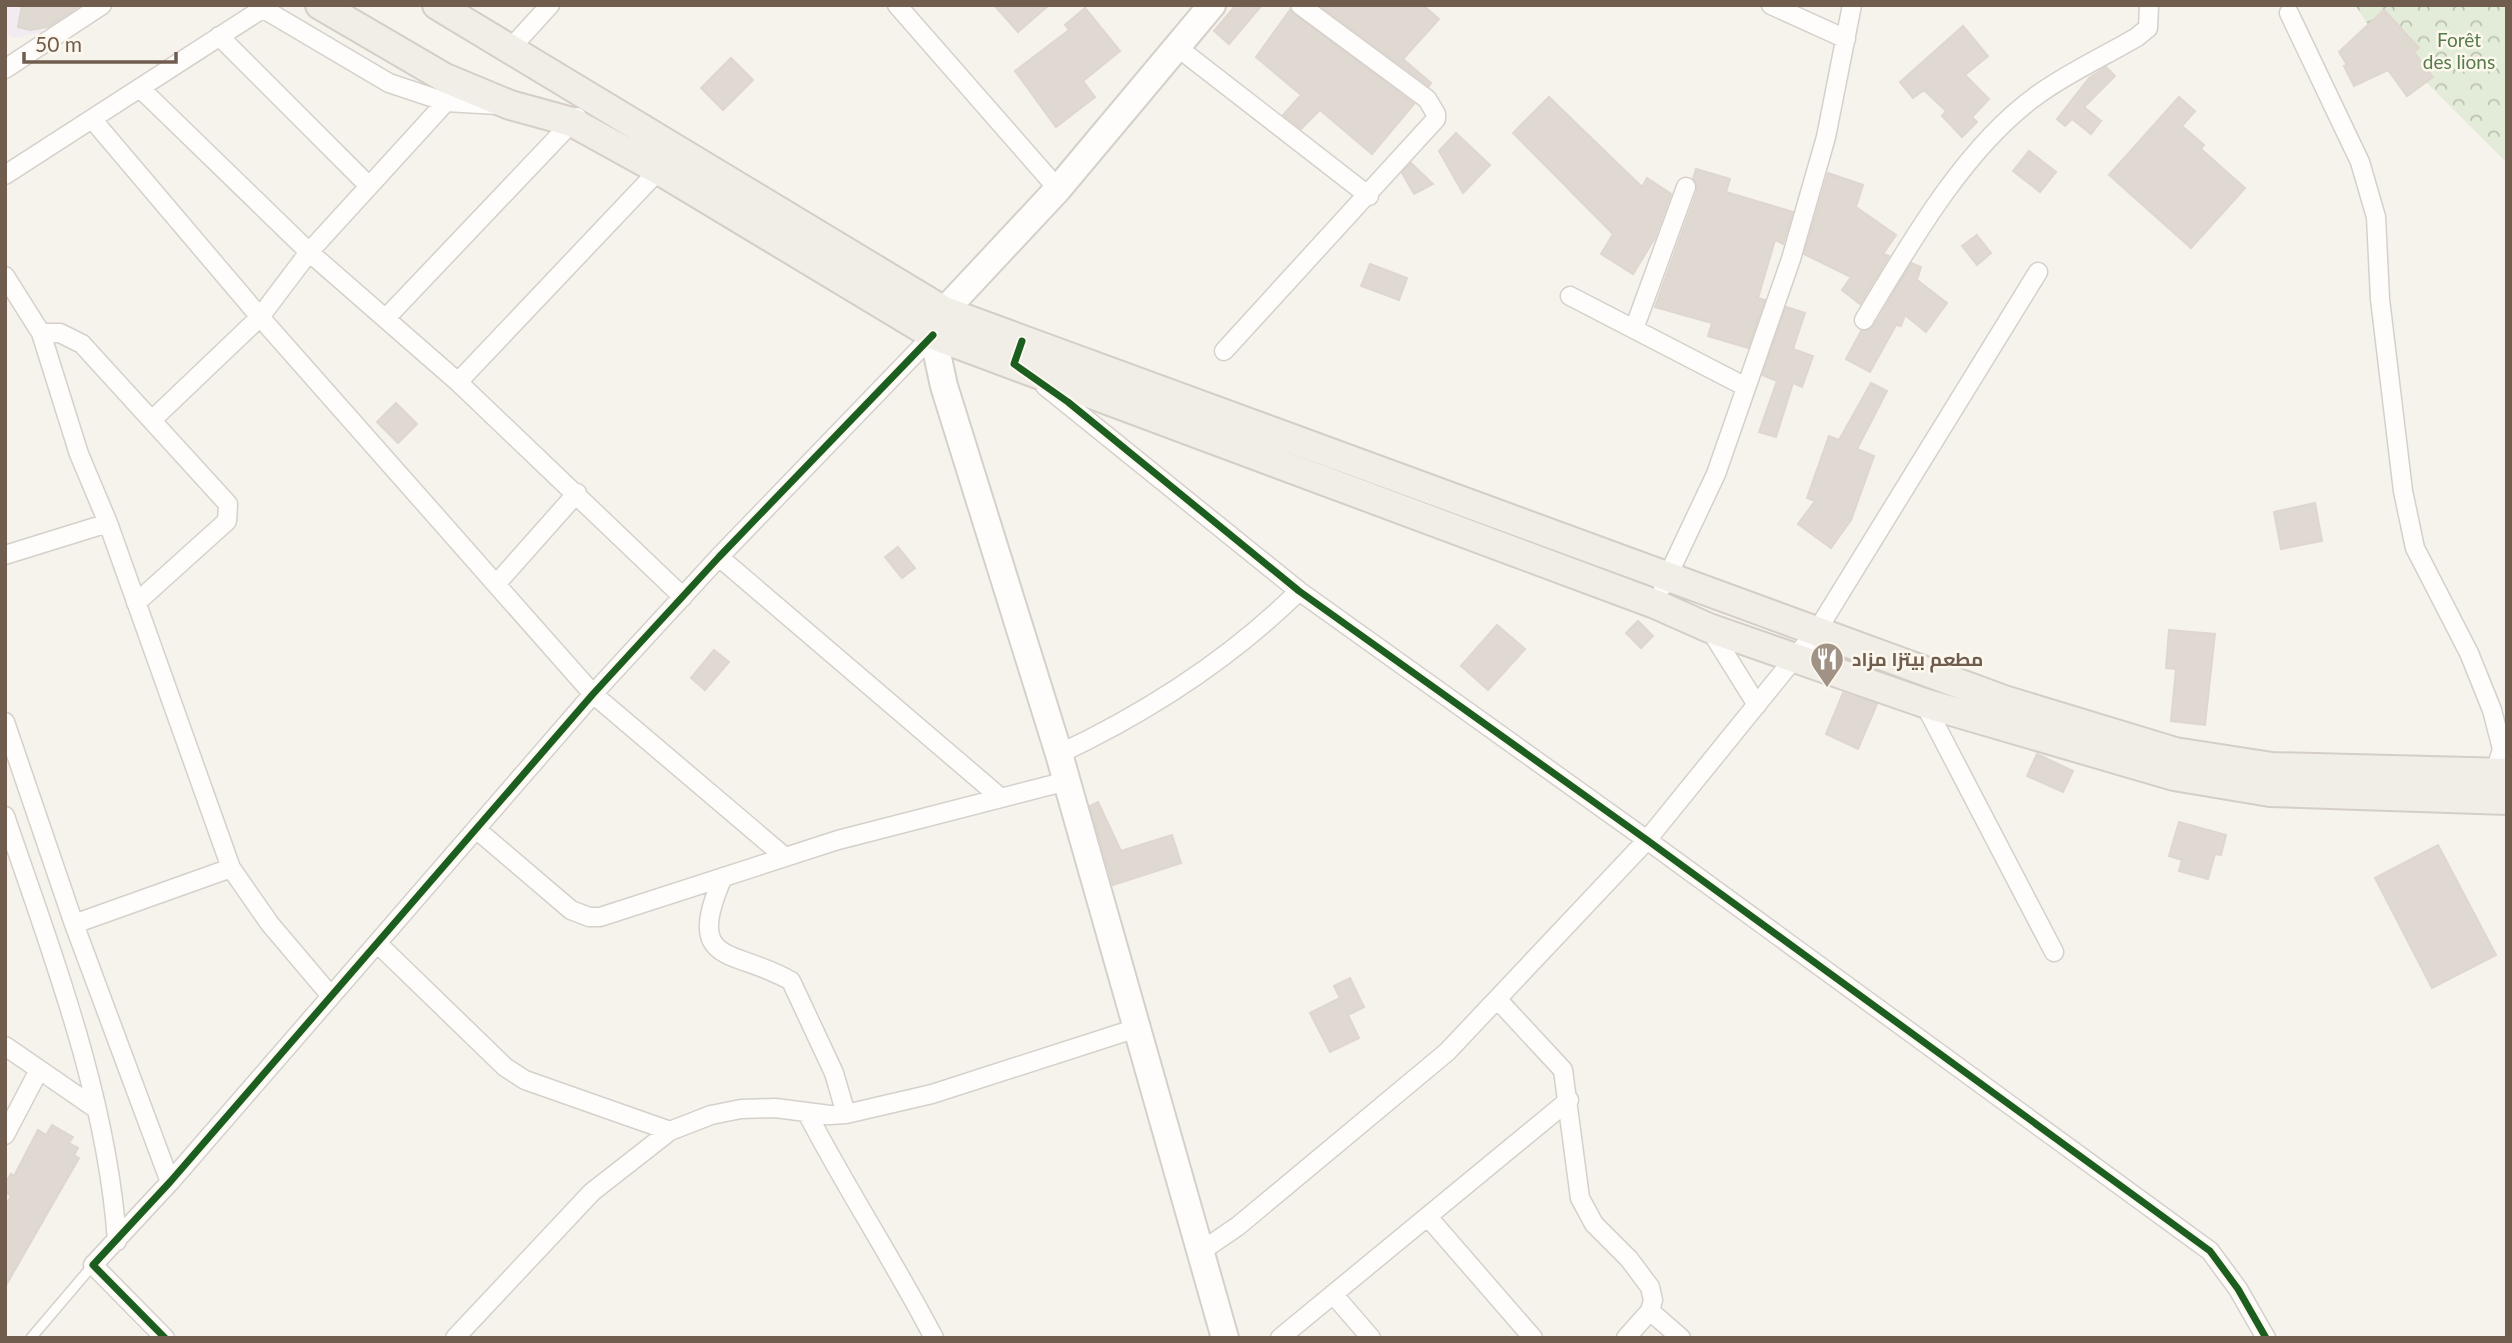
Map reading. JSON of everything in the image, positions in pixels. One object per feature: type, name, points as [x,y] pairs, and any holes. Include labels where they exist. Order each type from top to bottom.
[{"type":"main road","points":[[320,5],[445,78],[510,105],[572,122],[939,323],[1018,353],[1223,444],[1655,604],[1709,628],[1924,703],[2175,776],[2270,792],[2507,800]]},
{"type":"main road","points":[[437,5],[594,98],[939,323]]},
{"type":"main road","points":[[1212,5],[1058,188],[939,323],[944,386],[1067,781],[1225,1338]]},
{"type":"main road","points":[[1018,353],[1236,415],[1818,629],[2004,701],[2175,752],[2272,767],[2501,772]]},
{"type":"main road","points":[[1223,444],[1236,415]]},
{"type":"street","points":[[5,69],[102,5]]},
{"type":"street","points":[[510,49],[550,5]]},
{"type":"street","points":[[897,5],[1058,188]]},
{"type":"street","points":[[1224,351],[1369,196],[1432,124],[1436,114],[1427,99],[1300,5]]},
{"type":"street","points":[[1771,5],[1846,39]]},
{"type":"street","points":[[1655,604],[1716,474],[1744,386],[1791,260],[1826,137],[1852,5]]},
{"type":"street","points":[[1864,320],[1927,215],[1999,129],[2033,98],[2063,77],[2137,37],[2148,28],[2151,15],[2149,5]]},
{"type":"street","points":[[5,175],[219,36],[259,7],[389,83],[446,102],[510,105]]},
{"type":"street","points":[[2289,13],[2360,162],[2376,217],[2380,299],[2403,491],[2415,548],[2469,653],[2492,710],[2502,749],[2501,772]]},
{"type":"street","points":[[219,36],[368,186]]},
{"type":"street","points":[[1177,47],[1369,196]]},
{"type":"street","points":[[140,88],[309,251],[387,317],[577,493],[683,597]]},
{"type":"street","points":[[387,317],[594,98]]},
{"type":"street","points":[[152,420],[260,317],[309,251],[446,102]]},
{"type":"street","points":[[92,119],[260,317],[498,582],[593,694],[786,857]]},
{"type":"street","points":[[458,382],[659,170]]},
{"type":"street","points":[[1634,329],[1686,187]]},
{"type":"street","points":[[1200,1252],[1238,1226],[1447,1052],[1647,840],[1818,629],[2038,272]]},
{"type":"street","points":[[5,276],[41,333],[79,454],[108,523],[231,868],[270,924],[331,996]]},
{"type":"street","points":[[1570,296],[1744,386]]},
{"type":"street","points":[[165,1338],[93,1265],[170,1182],[593,694],[939,323]]},
{"type":"street","points":[[41,333],[60,333],[82,344],[228,504],[227,521],[136,603]]},
{"type":"street","points":[[1018,353],[1068,402],[1299,591],[1647,840],[2210,1251],[2225,1270],[2266,1338]]},
{"type":"street","points":[[498,582],[577,493]]},
{"type":"street","points":[[5,555],[108,523]]},
{"type":"street","points":[[719,557],[1001,798]]},
{"type":"street","points":[[1059,754],[1120,725],[1197,677],[1264,626],[1299,591]]},
{"type":"street","points":[[1709,628],[1757,705]]},
{"type":"street","points":[[1924,703],[2054,952]]},
{"type":"street","points":[[5,722],[74,924],[170,1182]]},
{"type":"street","points":[[476,829],[570,910],[589,917],[600,917],[786,857],[1067,781]]},
{"type":"street","points":[[5,816],[64,990],[110,1162],[117,1241]]},
{"type":"street","points":[[74,924],[231,868]]},
{"type":"street","points":[[723,877],[709,916],[709,934],[727,955],[791,981],[834,1073],[846,1114]]},
{"type":"street","points":[[377,943],[505,1067],[525,1080],[618,1110],[670,1131]]},
{"type":"street","points":[[1498,1000],[1563,1069],[1580,1198],[1594,1224],[1641,1273],[1653,1300],[1650,1311],[1626,1338]]},
{"type":"street","points":[[454,1338],[592,1192],[670,1131],[711,1115],[741,1109],[775,1108],[807,1113],[846,1114],[932,1094],[1137,1028]]},
{"type":"street","points":[[5,1046],[95,1108]]},
{"type":"street","points":[[5,1135],[39,1070]]},
{"type":"street","points":[[1280,1338],[1569,1100]]},
{"type":"street","points":[[807,1113],[841,1178],[910,1292],[934,1338]]},
{"type":"street","points":[[1427,1217],[1533,1338]]},
{"type":"street","points":[[1333,1294],[1371,1338]]},
{"type":"street","points":[[1650,1311],[1681,1338]]},
{"type":"lane","points":[[31,1338],[93,1265]]},
{"type":"shaded area","points":[[5,5],[73,5],[41,24],[42,32],[15,38],[5,34]]},
{"type":"green space","name":"Forêt des lions","points":[[2355,5],[2507,5],[2507,163],[2367,23]]},
{"type":"building","points":[[22,5],[81,5],[48,27],[30,30],[18,27]]},
{"type":"building","points":[[994,5],[1049,5],[1018,32]]},
{"type":"building","points":[[1236,5],[1262,5],[1229,44],[1214,31]]},
{"type":"building","points":[[1319,5],[1423,5],[1439,19],[1403,59],[1431,83],[1429,86]]},
{"type":"building","points":[[1085,8],[1120,51],[1083,81],[1095,97],[1056,127],[1015,71],[1069,30],[1065,25]]},
{"type":"building","points":[[1290,10],[1414,104],[1372,154],[1320,110],[1301,129],[1283,115],[1301,95],[1256,57]]},
{"type":"building","points":[[2384,10],[2419,48],[2414,52],[2433,77],[2407,96],[2388,70],[2354,86],[2339,52]]},
{"type":"building","points":[[1963,26],[1988,56],[1965,75],[1989,99],[1972,117],[1977,122],[1962,137],[1942,116],[1946,111],[1924,90],[1913,98],[1900,82]]},
{"type":"building","points":[[731,58],[753,80],[723,110],[701,88]]},
{"type":"building","points":[[2106,67],[2115,76],[2084,107],[2101,121],[2091,134],[2072,119],[2065,126],[2057,119],[2089,78]]},
{"type":"building","points":[[1549,97],[1642,187],[1647,178],[1671,194],[1655,238],[1633,274],[1601,254],[1613,234],[1513,133]]},
{"type":"building","points":[[2179,97],[2195,111],[2182,126],[2204,145],[2201,149],[2245,188],[2191,248],[2109,175]]},
{"type":"building","points":[[1456,133],[1490,165],[1463,193],[1439,151]]},
{"type":"building","points":[[2029,151],[2056,172],[2040,192],[2013,171]]},
{"type":"building","points":[[1411,163],[1433,184],[1414,194],[1402,173]]},
{"type":"building","points":[[1696,169],[1730,179],[1726,192],[1793,212],[1783,244],[1775,240],[1758,298],[1765,300],[1748,348],[1708,336],[1712,323],[1655,307],[1697,191],[1693,179]]},
{"type":"building","points":[[1828,173],[1863,185],[1856,207],[1896,235],[1883,254],[1889,256],[1860,304],[1842,290],[1851,277],[1804,254]]},
{"type":"building","points":[[1977,235],[1991,253],[1977,265],[1962,246]]},
{"type":"building","points":[[1911,263],[1921,267],[1917,280],[1947,303],[1926,332],[1905,315],[1901,326],[1896,325],[1870,372],[1846,359],[1861,331],[1874,326]]},
{"type":"building","points":[[1370,264],[1407,278],[1399,300],[1361,286]]},
{"type":"building","points":[[1786,307],[1805,313],[1793,349],[1813,356],[1802,387],[1793,383],[1776,437],[1759,432],[1777,381],[1762,375]]},
{"type":"building","points":[[1871,383],[1887,391],[1857,449],[1874,456],[1851,520],[1831,548],[1798,524],[1815,501],[1807,498],[1829,436],[1839,440]]},
{"type":"building","points":[[396,403],[417,424],[398,443],[377,422]]},
{"type":"building","points":[[2315,503],[2322,541],[2281,549],[2274,512]]},
{"type":"building","points":[[898,547],[915,568],[902,578],[885,557]]},
{"type":"building","points":[[1638,621],[1653,636],[1641,648],[1626,633]]},
{"type":"building","points":[[1497,625],[1525,649],[1488,690],[1461,666]]},
{"type":"building","points":[[2169,630],[2215,634],[2205,725],[2171,721],[2176,669],[2166,668]]},
{"type":"building","points":[[714,650],[729,662],[705,690],[691,678]]},
{"type":"building","points":[[1843,693],[1877,704],[1858,749],[1826,734]]},
{"type":"building","points":[[2037,754],[2073,771],[2063,792],[2027,776]]},
{"type":"building","points":[[1098,802],[1121,851],[1172,835],[1181,863],[1113,885],[1090,806]]},
{"type":"building","points":[[2179,822],[2226,835],[2221,855],[2215,854],[2208,879],[2179,871],[2182,860],[2169,856]]},
{"type":"building","points":[[2438,845],[2496,955],[2432,988],[2375,878]]},
{"type":"building","points":[[1350,978],[1364,1007],[1348,1015],[1359,1038],[1330,1052],[1310,1013],[1340,998],[1334,986]]},
{"type":"building","points":[[52,1125],[73,1137],[69,1143],[78,1148],[74,1155],[79,1158],[5,1287],[5,1206],[11,1196],[5,1192],[5,1183],[11,1174],[14,1176],[38,1130],[46,1135]]},
{"type":"cycle path","points":[[165,1338],[93,1265],[170,1182],[593,694],[719,557],[933,335]]},
{"type":"cycle path","points":[[1022,341],[1014,364],[1068,402],[1299,591],[1647,840],[2210,1251],[2238,1289],[2266,1338]]},
{"type":"place","name":"مطعم بيتزا مزاد","points":[[1827,689]]}]
